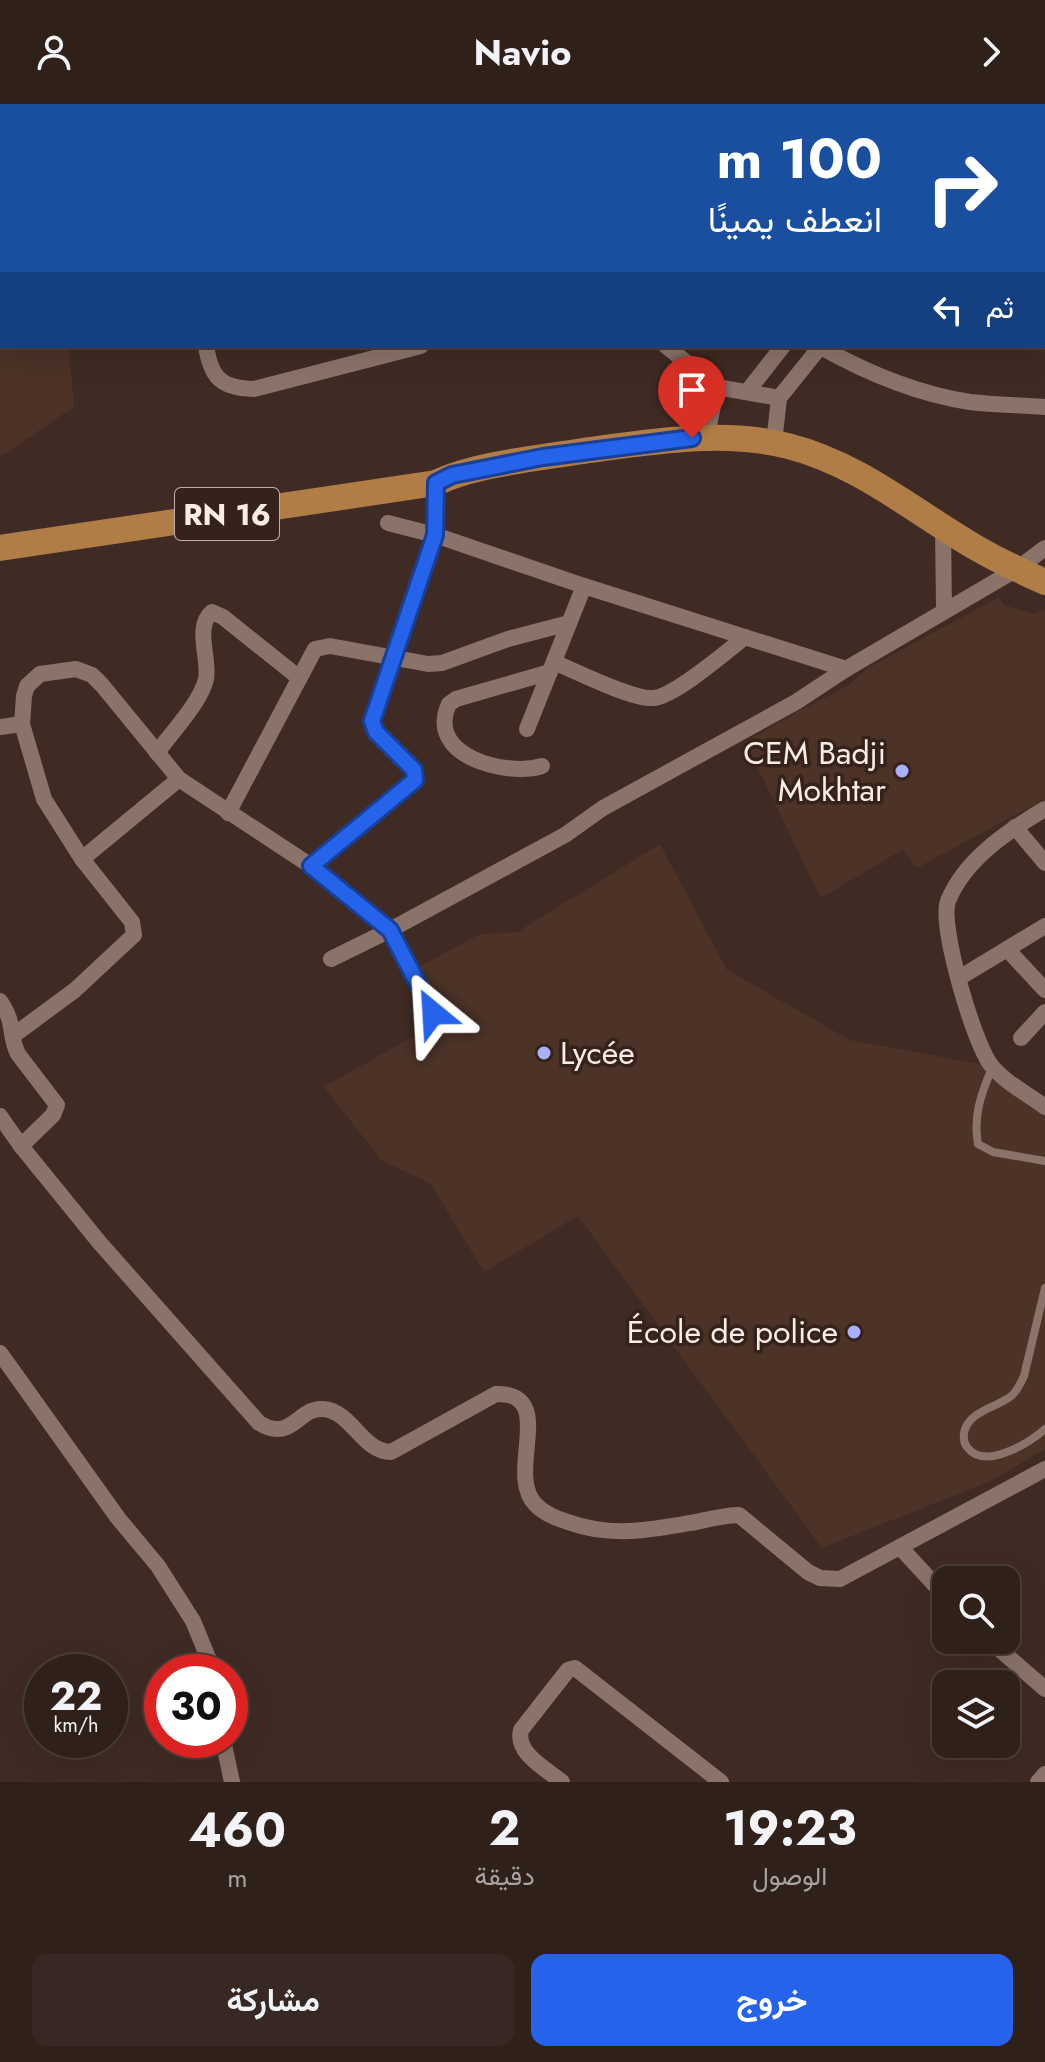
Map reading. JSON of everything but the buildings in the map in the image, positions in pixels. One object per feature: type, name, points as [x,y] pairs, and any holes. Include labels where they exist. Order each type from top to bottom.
[{"type":"main road","name":"RN 16","points":[[0,548],[573,453],[661,441],[706,439],[774,443],[816,455],[853,472],[943,528],[1045,582]]},
{"type":"main road","name":"RN 16","points":[[0,531],[440,477]]},
{"type":"street","points":[[206,348],[209,367],[221,382],[235,388],[254,389],[413,348]]},
{"type":"street","points":[[668,348],[717,387],[779,398]]},
{"type":"street","points":[[747,392],[781,348]]},
{"type":"street","points":[[774,443],[779,398],[818,348]]},
{"type":"street","points":[[824,348],[879,376],[931,393],[970,402],[1045,407]]},
{"type":"street","points":[[706,439],[717,387]]},
{"type":"street","points":[[311,866],[415,780],[414,770],[373,727],[372,721],[435,535],[440,477]]},
{"type":"street","points":[[388,523],[435,535],[846,669]]},
{"type":"street","points":[[943,528],[944,610]]},
{"type":"street","points":[[331,959],[565,835],[603,808],[796,702],[944,610],[1017,569],[1045,548]]},
{"type":"street","points":[[527,729],[584,586]]},
{"type":"street","points":[[157,753],[196,700],[206,678],[204,623],[212,612],[223,617],[298,677]]},
{"type":"street","points":[[228,813],[309,656],[322,646],[428,664],[442,663],[508,639],[569,623]]},
{"type":"street","points":[[542,766],[513,771],[464,755],[454,746],[444,724],[449,704],[552,667],[641,697],[657,698],[745,637]]},
{"type":"street","points":[[14,1035],[75,990],[134,935],[132,922],[82,859],[44,799],[22,724],[24,696],[32,679],[40,674],[76,669],[85,670],[102,685],[179,779],[311,866],[390,930],[433,1013]]},
{"type":"street","points":[[0,727],[22,724]]},
{"type":"street","points":[[82,859],[179,779]]},
{"type":"street","points":[[1045,809],[1015,827],[980,856],[958,880],[947,904],[946,926],[978,1043],[992,1067],[1045,1107]]},
{"type":"street","points":[[1015,827],[1045,863]]},
{"type":"street","points":[[959,978],[1045,926]]},
{"type":"street","points":[[1007,949],[1045,990]]},
{"type":"street","points":[[0,1001],[10,1015],[18,1054],[57,1105],[53,1115],[21,1146]]},
{"type":"street","points":[[1021,1038],[1045,1012]]},
{"type":"street","points":[[0,1116],[99,1242],[259,1423],[269,1429],[277,1430],[318,1409],[325,1409],[346,1421],[371,1447],[381,1452],[391,1452],[496,1394],[508,1394],[520,1400],[526,1408],[529,1422],[524,1479],[526,1494],[546,1514],[592,1531],[610,1532],[654,1530],[739,1515],[808,1572],[820,1578],[840,1579],[1045,1469]]},
{"type":"street","points":[[0,1353],[118,1518],[166,1577],[193,1621],[207,1654]]},
{"type":"street","points":[[900,1547],[932,1582]]},
{"type":"street","points":[[1005,1654],[1045,1689]]},
{"type":"street","points":[[562,1782],[521,1748],[519,1739],[521,1730],[568,1670],[575,1668],[721,1782]]},
{"type":"street","points":[[227,1758],[232,1782]]},
{"type":"street","points":[[1038,1782],[1045,1774]]},
{"type":"lane","points":[[992,1067],[980,1096],[975,1127],[978,1144],[993,1152],[1045,1161]]},
{"type":"lane","points":[[1045,1288],[1024,1376],[1012,1396],[980,1413],[969,1423],[964,1432],[964,1443],[970,1451],[980,1455],[999,1455],[1029,1443],[1045,1429]]},
{"type":"shaded area","points":[[0,348],[69,348],[74,407],[0,457]]},
{"type":"shaded area","name":"CEM Badji Mokhtar","points":[[999,597],[1004,605],[1033,614],[1045,609],[1045,799],[917,868],[902,850],[821,898],[745,742],[849,685],[868,668]]},
{"type":"shaded area","name":"École de police","points":[[660,844],[727,970],[850,1040],[980,1064],[1045,1114],[1045,1449],[993,1480],[822,1548],[578,1216],[484,1272],[431,1184],[381,1160],[324,1087],[442,1020],[413,970],[480,934],[517,932]]},
{"type":"place","name":"CEM Badji Mokhtar","points":[[902,771]]},
{"type":"place","name":"Lycée","points":[[544,1053]]},
{"type":"place","name":"École de police","points":[[854,1332]]},
{"type":"route","points":[[433,1013],[390,930],[311,866],[415,780],[414,770],[376,732],[372,721],[435,535],[436,483],[452,475],[543,457],[692,438]]}]
